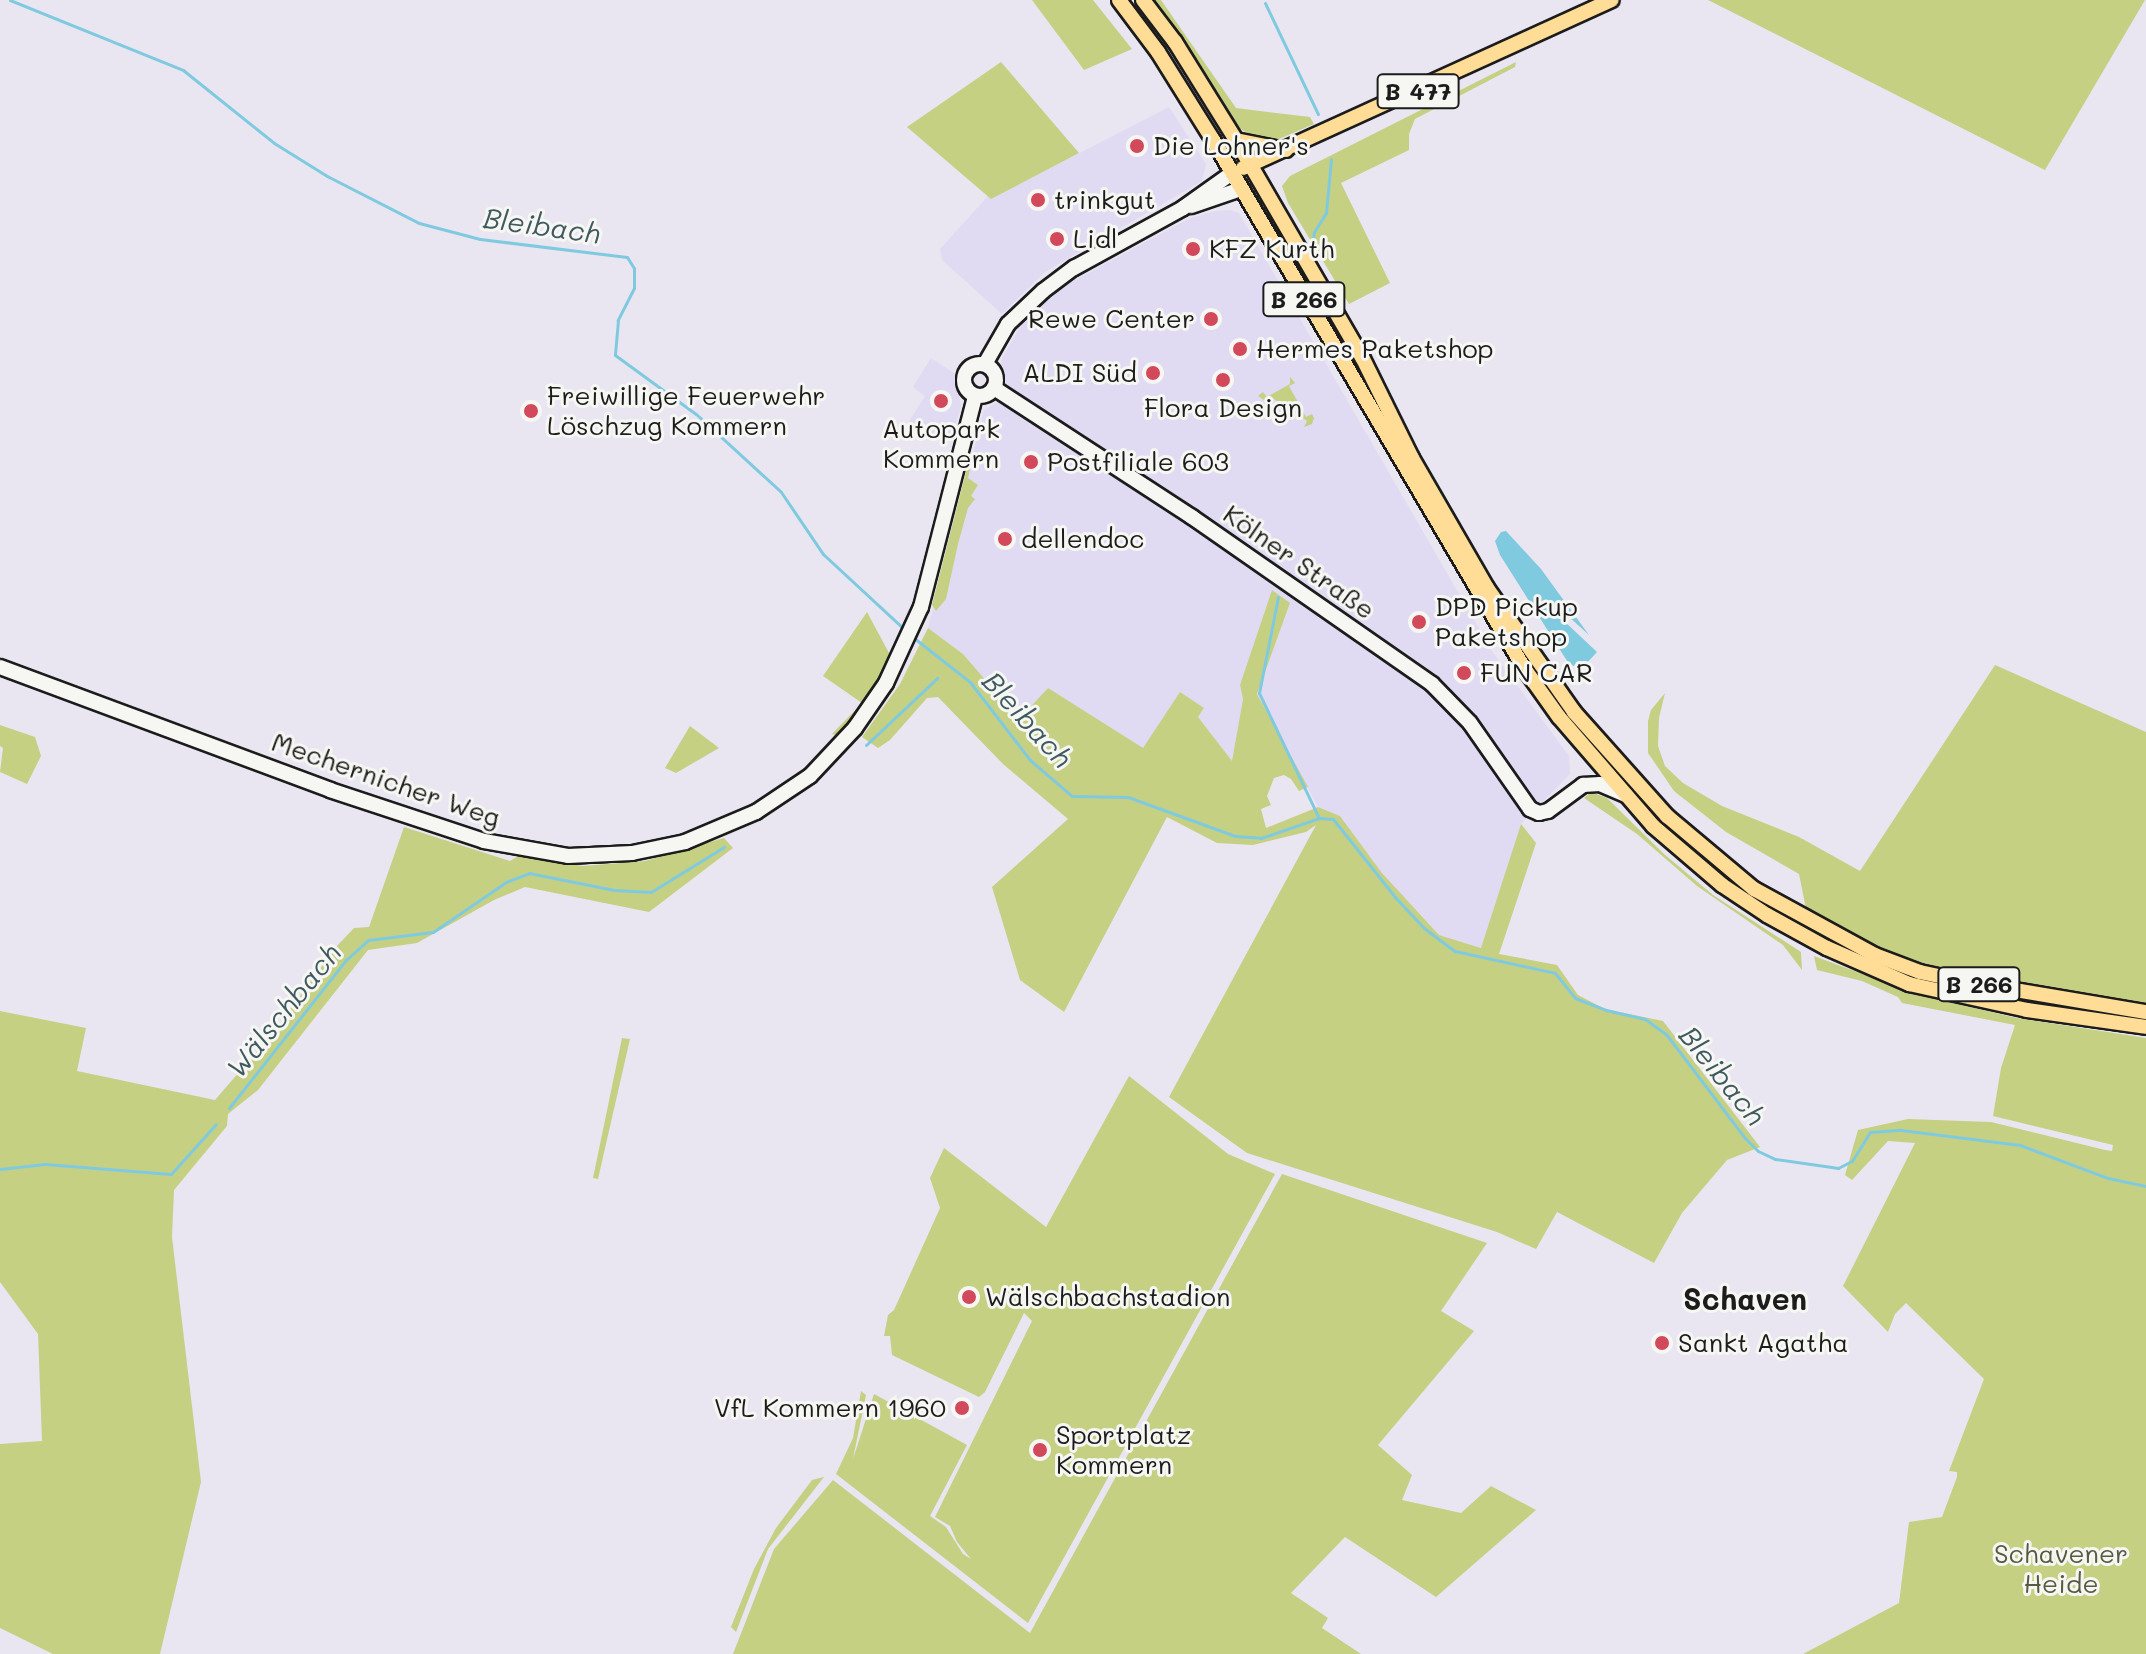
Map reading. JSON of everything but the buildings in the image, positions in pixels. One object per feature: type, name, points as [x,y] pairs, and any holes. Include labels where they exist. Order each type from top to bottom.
[{"type":"main road","name":"B 266","points":[[1119,0],[1158,52],[1232,173],[1524,668],[1559,717],[1679,851],[1722,885],[1792,929],[1909,984],[1950,995],[2146,1027]]},
{"type":"main road","name":"B 266","points":[[1143,0],[1175,42],[1251,165],[1357,349],[1412,458],[1487,588],[1574,712],[1667,816],[1724,866],[1771,900],[1875,955],[1920,972],[2039,997],[2146,1012]]},
{"type":"main road","name":"B 477","points":[[1232,173],[1612,0]]},
{"type":"main road","points":[[1236,140],[1287,150]]},
{"type":"main road","name":"B 477","points":[[1241,189],[1258,180],[1287,150]]},
{"type":"street","points":[[985,364],[1008,324],[1043,291],[1074,268],[1183,208],[1232,173]]},
{"type":"street","name":"B 477","points":[[1183,208],[1241,189]]},
{"type":"street","points":[[974,364],[985,364],[995,374],[994,388],[985,395],[975,396],[966,390],[964,375],[974,364]]},
{"type":"street","name":"Kölner Straße","points":[[994,388],[1192,517],[1432,684],[1476,731],[1523,802],[1539,813],[1548,811],[1583,785],[1600,784],[1626,795]]},
{"type":"street","name":"Mechernicher Weg","points":[[0,667],[447,831],[541,853],[600,856],[685,842],[736,822],[780,798],[810,776],[855,728],[886,683],[915,622],[975,396]]},
{"type":"shaded area","points":[[1169,107],[1206,164],[1202,181],[1045,272],[1002,314],[942,260],[940,249],[988,196],[992,198]]},
{"type":"shaded area","points":[[1230,210],[1239,213],[1492,651],[1569,756],[1570,774],[1521,824],[1482,948],[1439,935],[1382,873],[1340,816],[1318,807],[1257,694],[1290,603],[1240,685],[1243,699],[1232,762],[1198,717],[1204,709],[1143,749],[1048,688],[1019,719],[963,654],[928,628],[984,410],[1005,397],[1001,360],[1021,325],[1044,301],[1075,280],[1188,219]]},
{"type":"shaded area","name":"Autopark Kommern","points":[[931,358],[954,373],[956,379],[961,407],[951,438],[942,433],[940,437],[922,432],[908,423],[925,396],[913,387]]},
{"type":"green space","points":[[1032,0],[1093,0],[1132,49],[1084,70]]},
{"type":"green space","points":[[1154,0],[1161,0],[1236,108],[1310,117],[1314,124],[1279,139],[1258,140],[1239,128]]},
{"type":"green space","points":[[1708,0],[2145,0],[2045,170]]},
{"type":"green space","points":[[1001,62],[1079,153],[991,199],[907,127]]},
{"type":"green space","points":[[1516,62],[1515,67],[1415,119],[1409,134],[1409,150],[1341,183],[1390,283],[1349,304],[1288,203],[1282,186],[1290,176]]},
{"type":"green space","points":[[1290,377],[1295,383],[1289,386],[1306,417],[1312,414],[1314,418],[1312,424],[1304,427],[1307,421],[1303,418],[1271,397],[1267,402],[1258,396],[1263,392],[1267,397],[1290,384]]},
{"type":"green space","points":[[969,460],[972,461],[968,478],[978,485],[971,496],[975,499],[968,508],[946,599],[936,611],[932,605]]},
{"type":"green space","points":[[1272,590],[1290,603],[1257,694],[1308,787],[1299,791],[1284,775],[1274,778],[1267,796],[1271,805],[1261,809],[1266,828],[1318,807],[1340,816],[1382,873],[1439,935],[1481,948],[1521,824],[1536,843],[1499,954],[1557,965],[1578,995],[1605,1009],[1663,1021],[1760,1147],[1727,1160],[1682,1213],[1654,1263],[1557,1212],[1536,1249],[1497,1232],[1247,1153],[1169,1097],[1316,825],[1306,832],[1253,845],[1217,843],[1167,817],[1064,1012],[1020,980],[992,887],[1068,819],[1003,764],[938,697],[927,698],[890,740],[878,748],[862,737],[900,684],[928,628],[963,654],[1019,719],[1048,688],[1143,748],[1180,692],[1204,708],[1198,717],[1232,761],[1243,699],[1240,685]]},
{"type":"green space","points":[[867,612],[889,653],[890,668],[847,730],[835,735],[832,734],[862,703],[823,676]]},
{"type":"green space","points":[[1995,665],[2146,732],[2146,1003],[1940,969],[1876,947],[1806,909],[1799,874],[1726,832],[1674,791],[1648,753],[1651,710],[1665,693],[1659,718],[1658,746],[1665,766],[1683,783],[1722,806],[1799,837],[1860,871]]},
{"type":"green space","points":[[0,725],[35,737],[41,756],[27,784],[0,772],[3,748],[0,746]]},
{"type":"green space","points":[[690,726],[719,748],[676,773],[665,768]]},
{"type":"green space","points":[[1591,792],[1607,798],[1664,854],[1713,895],[1801,952],[1802,970],[1783,945],[1697,886],[1637,834],[1584,798]]},
{"type":"green space","points":[[404,827],[510,861],[518,856],[583,866],[645,861],[724,838],[733,848],[649,912],[525,887],[494,900],[417,943],[368,950],[258,1090],[228,1114],[227,1126],[174,1190],[172,1237],[201,1482],[160,1654],[53,1654],[0,1628],[0,1444],[42,1441],[38,1334],[0,1282],[0,1011],[86,1028],[77,1071],[215,1100],[272,1034],[336,947],[354,928],[369,927]]},
{"type":"green space","name":"Schavener Heide","points":[[1814,956],[1919,995],[2017,1018],[2146,1038],[2146,1654],[1803,1654],[1899,1603],[1909,1522],[1942,1517],[1957,1477],[1957,1472],[1949,1471],[1984,1379],[1906,1303],[1895,1314],[1888,1332],[1843,1286],[1915,1143],[1888,1141],[1852,1180],[1845,1175],[1858,1130],[1908,1119],[1991,1122],[2105,1150],[2112,1151],[2113,1145],[1993,1116],[2001,1068],[2015,1025],[1902,1003],[1898,997],[1862,981],[1817,970]]},
{"type":"green space","points":[[622,1038],[630,1039],[598,1179],[593,1178]]},
{"type":"green space","points":[[1129,1076],[1228,1154],[1275,1174],[1028,1623],[836,1474],[853,1438],[861,1391],[866,1395],[853,1459],[874,1394],[967,1445],[930,1516],[946,1527],[963,1554],[971,1559],[957,1542],[950,1526],[935,1517],[1032,1321],[1024,1313],[985,1392],[979,1397],[892,1355],[890,1336],[884,1336],[888,1315],[894,1310],[940,1208],[930,1178],[944,1148],[1046,1227]]},
{"type":"green space","points":[[1282,1174],[1487,1243],[1441,1311],[1474,1331],[1378,1445],[1412,1475],[1402,1500],[1461,1513],[1491,1486],[1536,1510],[1436,1597],[1345,1537],[1291,1593],[1328,1618],[1322,1628],[1361,1654],[733,1654],[774,1549],[833,1480],[1030,1633]]},
{"type":"green space","points":[[824,1477],[768,1549],[736,1632],[731,1627],[754,1569],[776,1528],[812,1480]]},
{"type":"water","points":[[1506,531],[1541,569],[1589,635],[1568,616],[1563,620],[1597,652],[1585,665],[1579,668],[1569,664],[1500,555],[1495,541],[1501,532]]},
{"type":"waterway","name":"Bleibach","points":[[10,0],[183,70],[274,143],[327,176],[419,223],[480,239],[627,257],[634,268],[634,288],[618,320],[615,355],[696,414],[781,492],[823,554],[905,630]]},
{"type":"waterway","points":[[1265,3],[1318,114]]},
{"type":"waterway","points":[[1312,246],[1314,232],[1326,213],[1331,159]]},
{"type":"waterway","points":[[1278,597],[1259,693],[1319,818]]},
{"type":"waterway","name":"Bleibach","points":[[914,638],[970,682],[1030,760],[1072,796],[1128,797],[1235,836],[1261,838],[1319,818],[1333,819],[1395,897],[1424,928],[1455,951],[1555,973],[1575,998],[1606,1010],[1645,1019],[1666,1034],[1745,1138],[1758,1151],[1775,1159],[1838,1168],[1852,1161],[1870,1132],[1901,1130],[2020,1145],[2108,1178],[2146,1186]]},
{"type":"waterway","name":"Wälschbach","points":[[866,745],[937,678]]},
{"type":"waterway","name":"Wälschbach","points":[[229,1108],[346,960],[368,940],[433,932],[506,882],[529,873],[614,890],[651,892],[724,847]]},
{"type":"waterway","name":"Wälschbach","points":[[0,1169],[45,1164],[171,1174],[216,1124]]},
{"type":"place","name":"Die Lohner's","points":[[1137,146]]},
{"type":"place","name":"trinkgut","points":[[1038,200]]},
{"type":"place","name":"Lidl","points":[[1057,239]]},
{"type":"place","name":"KFZ Kurth","points":[[1193,249]]},
{"type":"place","name":"Rewe Center","points":[[1211,319]]},
{"type":"place","name":"Hermes Paketshop","points":[[1240,349]]},
{"type":"place","name":"ALDI Süd","points":[[1153,373]]},
{"type":"place","name":"Flora Design","points":[[1223,380]]},
{"type":"place","name":"Autopark Kommern","points":[[941,401]]},
{"type":"place","name":"Freiwillige Feuerwehr Löschzug Kommern","points":[[531,411]]},
{"type":"place","name":"Postfiliale 603","points":[[1031,462]]},
{"type":"place","name":"dellendoc","points":[[1005,539]]},
{"type":"place","name":"DPD Pickup Paketshop","points":[[1419,622]]},
{"type":"place","name":"FUN CAR","points":[[1464,673]]},
{"type":"place","name":"Wälschbachstadion","points":[[969,1297]]},
{"type":"place","name":"Sankt Agatha","points":[[1662,1343]]},
{"type":"place","name":"VfL Kommern 1960","points":[[962,1408]]},
{"type":"place","name":"Sportplatz Kommern","points":[[1040,1450]]},
{"type":"district","name":"Schaven","points":[[1745,1298]]}]
